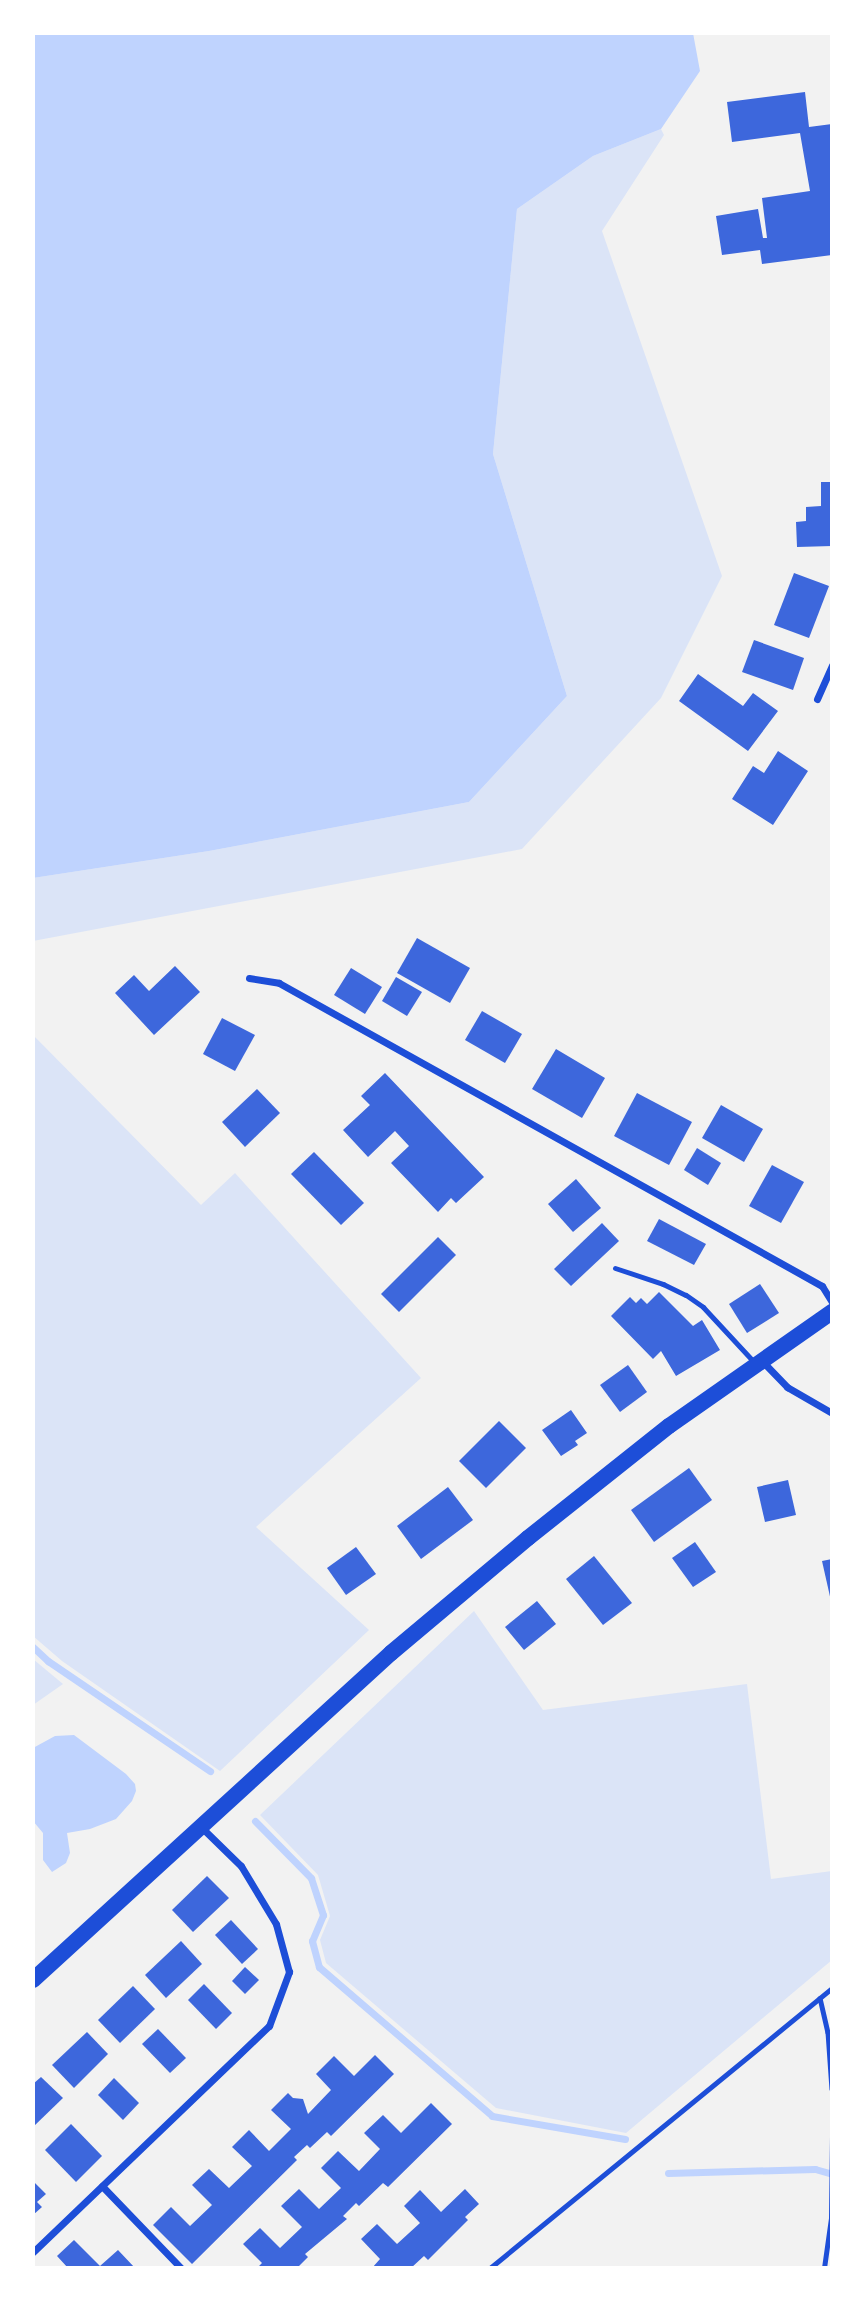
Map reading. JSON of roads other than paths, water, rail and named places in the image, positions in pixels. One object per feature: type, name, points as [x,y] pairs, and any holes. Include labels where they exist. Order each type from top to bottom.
[{"type":"main road","points":[[33,1980],[391,1653],[528,1538],[669,1426],[832,1312]]},
{"type":"street","points":[[817,699],[832,665]]},
{"type":"street","points":[[249,978],[279,983],[822,1286],[832,1302]]},
{"type":"street","points":[[759,1362],[787,1387],[832,1413]]},
{"type":"street","points":[[33,2252],[269,2026],[289,1972],[276,1924],[241,1866],[202,1828]]},
{"type":"street","points":[[102,2186],[180,2268]]},
{"type":"lane","points":[[615,1268],[663,1284],[686,1295],[703,1307],[759,1362]]},
{"type":"water","points":[[33,33],[693,33],[700,71],[661,129],[593,156],[517,209],[493,454],[567,696],[469,802],[209,851],[33,878]]},
{"type":"water","points":[[74,1735],[126,1774],[135,1784],[136,1791],[132,1801],[116,1819],[90,1829],[67,1833],[70,1853],[66,1863],[52,1872],[43,1860],[43,1833],[33,1821],[33,1748],[55,1736]]},
{"type":"waterway","points":[[33,1647],[48,1661],[210,1771]]},
{"type":"waterway","points":[[255,1821],[311,1878],[323,1915],[312,1941],[319,1967],[492,2116],[625,2139]]},
{"type":"waterway","points":[[668,2173],[815,2169],[832,2174]]}]
